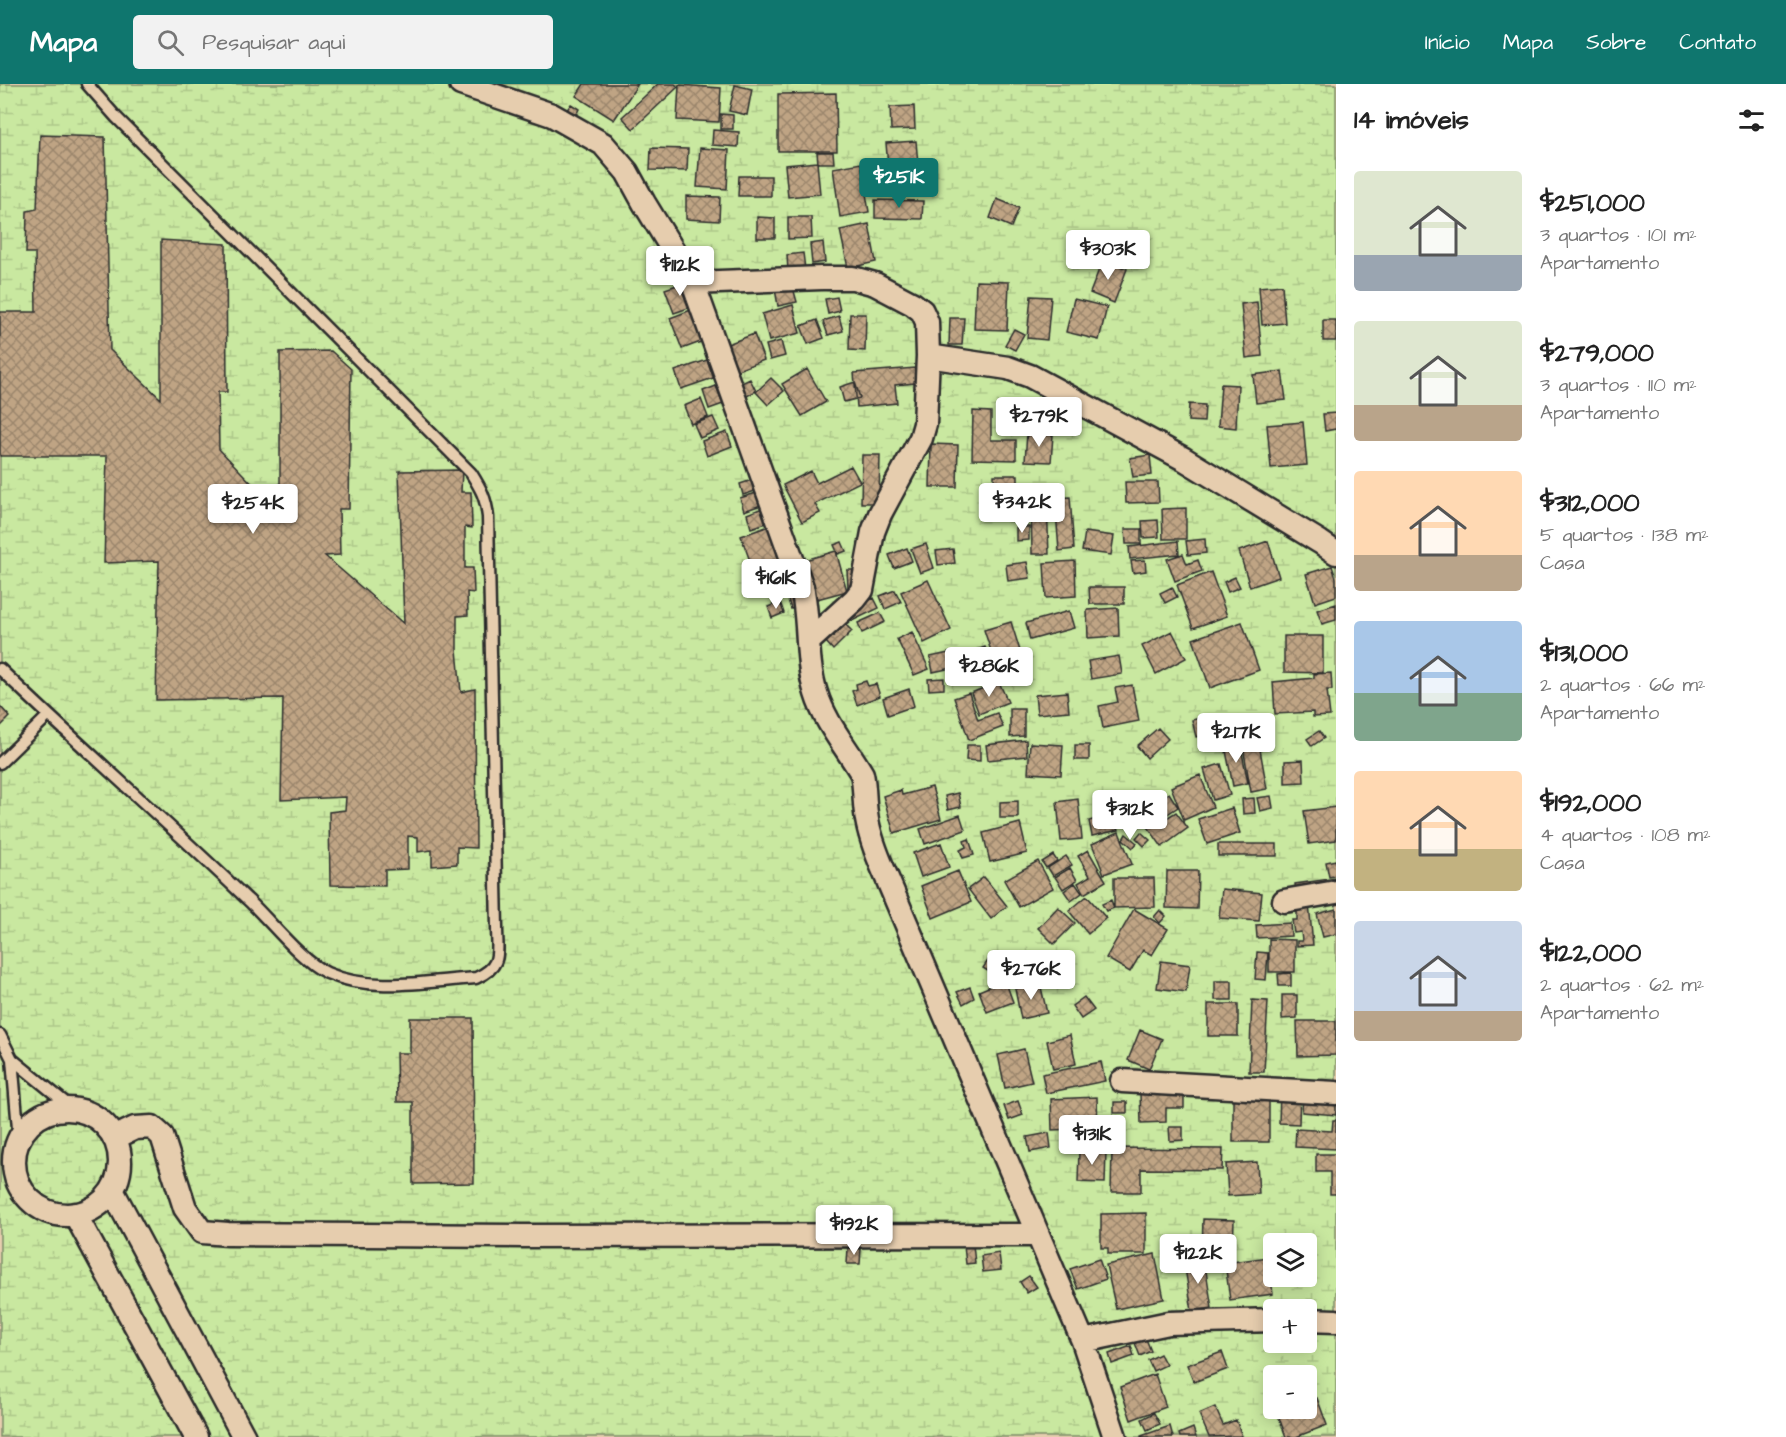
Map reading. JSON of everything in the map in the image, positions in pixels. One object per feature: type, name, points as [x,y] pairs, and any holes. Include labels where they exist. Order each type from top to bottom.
[{"type":"street","points":[[461,84],[552,115],[603,144],[627,172],[693,283],[802,587],[806,603],[811,673],[821,708],[862,774],[865,812],[880,864],[1083,1341],[1115,1437]]},
{"type":"street","points":[[693,283],[853,278],[875,284],[913,304],[922,311],[927,322],[925,424],[921,438],[880,514],[873,532],[862,590],[808,642]]},
{"type":"street","points":[[928,356],[1008,368],[1030,376],[1184,459],[1336,553]]},
{"type":"street","points":[[1284,901],[1336,892]]},
{"type":"street","points":[[1122,1082],[1336,1093]]},
{"type":"street","points":[[72,1108],[89,1113],[104,1123],[114,1138],[120,1155],[119,1173],[112,1190],[102,1202],[90,1210],[59,1215],[44,1210],[31,1201],[8,1177],[19,1140],[28,1126],[40,1115],[72,1108]]},
{"type":"street","points":[[114,1138],[135,1128],[152,1127],[162,1136],[185,1208],[202,1232],[510,1236],[1038,1235]]},
{"type":"street","points":[[112,1190],[244,1437]]},
{"type":"street","points":[[75,1214],[196,1437]]},
{"type":"street","points":[[1083,1341],[1169,1323],[1263,1320]]},
{"type":"street","points":[[1317,1320],[1336,1321]]},
{"type":"lane","points":[[0,669],[48,716],[248,899],[306,959],[326,973],[349,981],[378,985],[476,978],[488,973],[494,966],[497,955],[497,916],[488,517],[481,489],[471,473],[116,117],[87,84]]},
{"type":"lane","points":[[0,763],[48,716]]},
{"type":"lane","points":[[0,1035],[12,1059],[19,1140]]},
{"type":"lane","points":[[12,1059],[72,1108]]},
{"type":"green space","points":[[0,84],[1336,84],[1336,1437],[0,1437]]},
{"type":"building","points":[[584,84],[638,84],[614,120],[576,96]]},
{"type":"building","points":[[658,84],[675,84],[678,87],[633,129],[622,117]]},
{"type":"building","points":[[679,85],[721,88],[719,122],[677,120]]},
{"type":"building","points":[[735,85],[752,89],[747,115],[729,111]]},
{"type":"building","points":[[836,93],[837,151],[778,151],[778,94]]},
{"type":"building","points":[[571,104],[579,109],[575,117],[566,111]]},
{"type":"building","points":[[914,106],[915,129],[891,130],[890,107]]},
{"type":"building","points":[[721,114],[733,115],[733,129],[721,129]]},
{"type":"building","points":[[713,130],[739,132],[738,147],[712,145]]},
{"type":"building","points":[[40,135],[105,137],[110,350],[161,399],[161,240],[226,244],[227,392],[218,392],[219,449],[280,513],[280,352],[331,351],[351,369],[349,509],[339,509],[340,555],[325,556],[404,624],[399,471],[462,470],[461,492],[471,492],[472,528],[465,527],[465,568],[473,568],[474,593],[467,592],[468,615],[457,616],[457,650],[461,692],[475,689],[476,848],[457,847],[457,864],[432,866],[432,850],[418,852],[418,837],[408,836],[408,869],[385,870],[385,886],[330,885],[329,812],[345,810],[346,797],[281,800],[283,698],[156,700],[159,561],[104,563],[107,456],[0,456],[0,312],[36,312],[35,253],[26,253],[27,211],[37,209]]},
{"type":"building","points":[[916,141],[919,176],[889,179],[886,143]]},
{"type":"building","points":[[651,148],[688,149],[687,171],[650,170]]},
{"type":"building","points":[[700,148],[729,150],[727,189],[697,187]]},
{"type":"building","points":[[817,152],[833,152],[834,163],[818,163]]},
{"type":"building","points":[[817,162],[820,194],[788,197],[785,165]]},
{"type":"building","points":[[861,163],[869,212],[840,217],[833,168]]},
{"type":"building","points":[[739,176],[771,176],[771,196],[738,196]]},
{"type":"building","points":[[686,196],[720,197],[719,221],[686,219]]},
{"type":"building","points":[[997,199],[1019,208],[1011,227],[990,218]]},
{"type":"building","points":[[875,200],[923,201],[922,219],[875,218]]},
{"type":"building","points":[[757,217],[775,218],[775,238],[757,238]]},
{"type":"building","points":[[788,217],[811,217],[812,238],[788,239]]},
{"type":"building","points":[[869,224],[876,262],[848,268],[840,230]]},
{"type":"building","points":[[823,242],[825,262],[812,264],[810,244]]},
{"type":"building","points":[[803,253],[805,269],[788,271],[787,255]]},
{"type":"building","points":[[1103,259],[1127,269],[1114,303],[1090,293]]},
{"type":"building","points":[[976,281],[1009,282],[1007,330],[974,329]]},
{"type":"building","points":[[686,282],[694,306],[674,313],[665,289]]},
{"type":"building","points":[[792,284],[797,302],[778,306],[775,289]]},
{"type":"building","points":[[1282,285],[1285,323],[1262,325],[1259,287]]},
{"type":"building","points":[[1031,296],[1051,297],[1047,340],[1027,338]]},
{"type":"building","points":[[837,297],[840,311],[828,314],[825,299]]},
{"type":"building","points":[[1074,299],[1107,307],[1099,340],[1066,332]]},
{"type":"building","points":[[1257,302],[1262,356],[1246,358],[1241,304]]},
{"type":"building","points":[[793,305],[800,333],[769,341],[762,314]]},
{"type":"building","points":[[699,307],[711,338],[682,349],[670,318]]},
{"type":"building","points":[[850,314],[866,314],[865,351],[849,350]]},
{"type":"building","points":[[839,316],[843,331],[828,335],[823,321]]},
{"type":"building","points":[[950,318],[964,318],[962,345],[949,345]]},
{"type":"building","points":[[817,320],[824,338],[808,344],[801,326]]},
{"type":"building","points":[[1323,320],[1336,320],[1336,341],[1323,341]]},
{"type":"building","points":[[1014,329],[1024,334],[1015,350],[1005,345]]},
{"type":"building","points":[[754,334],[764,360],[735,371],[725,345]]},
{"type":"building","points":[[781,341],[785,356],[770,360],[766,345]]},
{"type":"building","points":[[710,359],[716,377],[681,389],[675,371]]},
{"type":"building","points":[[915,368],[916,383],[895,385],[897,403],[857,407],[854,373]]},
{"type":"building","points":[[807,369],[826,402],[802,416],[782,384]]},
{"type":"building","points":[[1282,371],[1286,400],[1256,403],[1253,375]]},
{"type":"building","points":[[771,378],[784,391],[768,405],[756,392]]},
{"type":"building","points":[[750,379],[756,391],[740,400],[733,387]]},
{"type":"building","points":[[855,382],[860,398],[844,402],[840,387]]},
{"type":"building","points":[[1221,384],[1238,385],[1236,428],[1218,426]]},
{"type":"building","points":[[716,386],[723,404],[709,409],[703,391]]},
{"type":"building","points":[[701,399],[708,417],[691,424],[684,406]]},
{"type":"building","points":[[1189,404],[1205,405],[1204,422],[1188,421]]},
{"type":"building","points":[[973,411],[991,412],[991,440],[1016,440],[1016,460],[972,459]]},
{"type":"building","points":[[1336,413],[1336,429],[1325,431],[1323,414]]},
{"type":"building","points":[[713,417],[719,430],[700,438],[694,424]]},
{"type":"building","points":[[1303,422],[1307,465],[1271,468],[1267,425]]},
{"type":"building","points":[[727,432],[732,446],[707,456],[702,441]]},
{"type":"building","points":[[1027,433],[1053,435],[1051,462],[1025,461]]},
{"type":"building","points":[[931,444],[958,445],[957,487],[930,487]]},
{"type":"building","points":[[862,455],[880,455],[879,503],[861,503]]},
{"type":"building","points":[[1150,455],[1152,475],[1133,477],[1130,458]]},
{"type":"building","points":[[851,466],[860,482],[815,504],[820,513],[802,522],[783,485],[811,471],[817,483]]},
{"type":"building","points":[[994,475],[1018,475],[1018,490],[994,490]]},
{"type":"building","points":[[758,478],[761,489],[743,495],[740,484]]},
{"type":"building","points":[[1125,482],[1158,482],[1159,502],[1126,503]]},
{"type":"building","points":[[763,491],[767,503],[744,511],[740,498]]},
{"type":"building","points":[[1070,497],[1074,549],[1059,551],[1055,498]]},
{"type":"building","points":[[1031,503],[1047,503],[1049,554],[1032,554]]},
{"type":"building","points":[[768,506],[773,521],[751,528],[747,514]]},
{"type":"building","points":[[1186,508],[1186,539],[1163,539],[1162,509]]},
{"type":"building","points":[[1158,520],[1159,537],[1143,538],[1142,521]]},
{"type":"building","points":[[775,524],[789,563],[755,575],[741,536]]},
{"type":"building","points":[[1016,527],[1029,527],[1029,540],[1016,541]]},
{"type":"building","points":[[1125,529],[1141,529],[1141,544],[1126,544]]},
{"type":"building","points":[[1085,532],[1114,536],[1111,555],[1082,551]]},
{"type":"building","points":[[1205,539],[1206,553],[1188,555],[1186,541]]},
{"type":"building","points":[[1178,541],[1179,554],[1130,559],[1129,547]]},
{"type":"building","points":[[1268,541],[1279,577],[1250,587],[1239,551]]},
{"type":"building","points":[[842,542],[846,551],[838,554],[834,545]]},
{"type":"building","points":[[926,544],[934,568],[920,573],[911,549]]},
{"type":"building","points":[[907,548],[912,561],[894,568],[889,555]]},
{"type":"building","points":[[953,549],[955,563],[938,565],[936,551]]},
{"type":"building","points":[[836,551],[847,591],[817,599],[805,560]]},
{"type":"building","points":[[1183,554],[1187,564],[1198,560],[1202,571],[1175,581],[1167,559]]},
{"type":"building","points":[[1145,560],[1146,571],[1133,573],[1131,561]]},
{"type":"building","points":[[1075,561],[1076,596],[1046,598],[1044,563]]},
{"type":"building","points":[[1027,562],[1030,578],[1008,581],[1006,565]]},
{"type":"building","points":[[1332,566],[1336,578],[1336,596],[1315,603],[1306,574]]},
{"type":"building","points":[[847,570],[861,570],[862,588],[848,588]]},
{"type":"building","points":[[1211,572],[1227,616],[1193,628],[1177,585]]},
{"type":"building","points":[[1235,577],[1240,587],[1228,592],[1224,582]]},
{"type":"building","points":[[928,580],[951,630],[924,643],[901,592]]},
{"type":"building","points":[[1089,587],[1124,587],[1124,604],[1090,604]]},
{"type":"building","points":[[1172,587],[1177,597],[1165,603],[1160,593]]},
{"type":"building","points":[[895,590],[901,602],[885,609],[880,596]]},
{"type":"building","points":[[797,591],[803,606],[791,609],[786,594]]},
{"type":"building","points":[[874,598],[879,608],[852,621],[847,611]]},
{"type":"building","points":[[780,602],[784,613],[772,618],[768,607]]},
{"type":"building","points":[[1336,604],[1336,620],[1322,624],[1317,610]]},
{"type":"building","points":[[1118,608],[1119,636],[1088,638],[1087,610]]},
{"type":"building","points":[[1069,611],[1074,628],[1030,640],[1026,623]]},
{"type":"building","points":[[880,613],[885,622],[862,633],[858,623]]},
{"type":"building","points":[[1011,622],[1022,657],[996,666],[984,630]]},
{"type":"building","points":[[1242,622],[1259,670],[1210,688],[1193,639]]},
{"type":"building","points":[[845,624],[852,631],[833,650],[826,642]]},
{"type":"building","points":[[1172,631],[1186,658],[1156,674],[1142,646]]},
{"type":"building","points":[[912,632],[929,669],[914,675],[897,639]]},
{"type":"building","points":[[1284,636],[1323,636],[1323,673],[1284,672]]},
{"type":"building","points":[[985,647],[994,672],[977,677],[969,653]]},
{"type":"building","points":[[949,653],[952,668],[933,672],[930,657]]},
{"type":"building","points":[[1119,656],[1122,674],[1091,679],[1088,661]]},
{"type":"building","points":[[1331,673],[1332,690],[1327,690],[1330,716],[1313,717],[1313,712],[1275,714],[1273,682],[1314,678],[1314,674]]},
{"type":"building","points":[[944,678],[944,689],[929,690],[928,679]]},
{"type":"building","points":[[866,681],[868,686],[876,684],[880,696],[857,705],[852,691],[857,689],[856,684]]},
{"type":"building","points":[[999,682],[1008,702],[979,714],[971,693]]},
{"type":"building","points":[[1132,685],[1139,721],[1103,728],[1099,706],[1118,702],[1115,688]]},
{"type":"building","points":[[909,689],[914,706],[888,715],[883,698]]},
{"type":"building","points":[[1067,692],[1069,711],[1037,714],[1035,695]]},
{"type":"building","points":[[969,693],[978,720],[997,713],[1003,727],[969,740],[954,698]]},
{"type":"building","points":[[0,706],[10,717],[0,727]]},
{"type":"building","points":[[1010,709],[1024,709],[1024,736],[1010,737]]},
{"type":"building","points":[[1209,716],[1213,734],[1196,737],[1192,720]]},
{"type":"building","points":[[1158,728],[1168,739],[1147,758],[1137,746]]},
{"type":"building","points":[[1319,731],[1324,738],[1312,746],[1307,739]]},
{"type":"building","points":[[1258,738],[1267,789],[1251,792],[1242,741]]},
{"type":"building","points":[[1026,740],[1027,756],[988,760],[986,745]]},
{"type":"building","points":[[1030,743],[1063,745],[1061,775],[1028,773]]},
{"type":"building","points":[[1240,743],[1248,783],[1233,786],[1225,746]]},
{"type":"building","points":[[967,745],[980,745],[980,761],[966,760]]},
{"type":"building","points":[[1075,745],[1089,745],[1089,760],[1075,760]]},
{"type":"building","points":[[1303,760],[1304,782],[1285,783],[1285,761]]},
{"type":"building","points":[[1221,764],[1230,795],[1213,800],[1204,769]]},
{"type":"building","points":[[1200,775],[1213,807],[1184,820],[1171,787]]},
{"type":"building","points":[[932,787],[941,819],[894,833],[883,796],[901,790],[902,795]]},
{"type":"building","points":[[958,793],[961,807],[948,810],[945,796]]},
{"type":"building","points":[[1169,793],[1178,807],[1163,817],[1154,802]]},
{"type":"building","points":[[1271,796],[1273,808],[1260,811],[1257,798]]},
{"type":"building","points":[[1254,798],[1255,813],[1243,814],[1242,799]]},
{"type":"building","points":[[1078,799],[1082,839],[1061,841],[1057,802]]},
{"type":"building","points":[[1018,801],[1018,818],[1000,818],[1000,802]]},
{"type":"building","points":[[1151,805],[1162,821],[1176,812],[1188,828],[1162,847],[1139,814]]},
{"type":"building","points":[[1336,807],[1336,840],[1309,844],[1304,811]]},
{"type":"building","points":[[1232,808],[1240,833],[1207,844],[1198,819]]},
{"type":"building","points":[[1115,814],[1119,830],[1092,836],[1089,821]]},
{"type":"building","points":[[960,815],[965,830],[925,844],[920,829]]},
{"type":"building","points":[[1020,823],[1027,853],[990,862],[983,833]]},
{"type":"building","points":[[1119,832],[1132,864],[1104,874],[1092,844]]},
{"type":"building","points":[[1141,832],[1150,840],[1144,846],[1136,838]]},
{"type":"building","points":[[1126,834],[1137,843],[1133,848],[1123,839]]},
{"type":"building","points":[[969,839],[974,855],[963,858],[960,850],[966,847],[964,841]]},
{"type":"building","points":[[941,843],[949,867],[921,877],[913,853]]},
{"type":"building","points":[[1218,844],[1277,844],[1277,856],[1218,856]]},
{"type":"building","points":[[1088,850],[1106,881],[1084,894],[1078,883],[1090,876],[1078,856]]},
{"type":"building","points":[[1053,855],[1057,861],[1046,868],[1042,862]]},
{"type":"building","points":[[1066,856],[1072,865],[1053,876],[1048,868]]},
{"type":"building","points":[[1336,860],[1336,876],[1329,877],[1326,862]]},
{"type":"building","points":[[1038,861],[1053,888],[1019,907],[1004,880]]},
{"type":"building","points":[[1070,868],[1077,880],[1063,889],[1055,877]]},
{"type":"building","points":[[958,871],[971,902],[933,918],[921,886]]},
{"type":"building","points":[[1167,871],[1198,871],[1197,909],[1166,908]]},
{"type":"building","points":[[984,877],[1007,906],[991,919],[968,889]]},
{"type":"building","points":[[1114,878],[1154,878],[1155,907],[1114,908]]},
{"type":"building","points":[[1336,878],[1336,889],[1296,895],[1295,884]]},
{"type":"building","points":[[1075,883],[1082,893],[1071,901],[1064,891]]},
{"type":"building","points":[[1222,889],[1262,893],[1259,921],[1219,918]]},
{"type":"building","points":[[1087,896],[1106,918],[1088,934],[1069,911]]},
{"type":"building","points":[[1111,900],[1114,908],[1106,911],[1102,904]]},
{"type":"building","points":[[1309,904],[1313,945],[1297,946],[1297,941],[1302,941],[1301,932],[1294,933],[1292,920],[1297,920],[1297,912],[1287,913],[1287,906]]},
{"type":"building","points":[[1058,907],[1075,923],[1054,944],[1038,928]]},
{"type":"building","points":[[1134,909],[1168,929],[1152,955],[1143,950],[1130,972],[1106,958]]},
{"type":"building","points":[[1336,909],[1336,934],[1323,937],[1317,914]]},
{"type":"building","points":[[1160,910],[1166,916],[1160,923],[1154,917]]},
{"type":"building","points":[[1290,923],[1291,936],[1257,938],[1256,925]]},
{"type":"building","points":[[1269,939],[1295,940],[1295,972],[1269,972]]},
{"type":"building","points":[[1257,952],[1268,953],[1266,980],[1255,979]]},
{"type":"building","points":[[991,956],[1002,964],[994,975],[983,968]]},
{"type":"building","points":[[1161,961],[1190,965],[1186,992],[1157,988]]},
{"type":"building","points":[[1291,973],[1291,986],[1279,986],[1278,974]]},
{"type":"building","points":[[1005,980],[1013,1002],[987,1012],[979,991]]},
{"type":"building","points":[[1215,981],[1232,981],[1232,1000],[1215,1000]]},
{"type":"building","points":[[1040,983],[1047,1013],[1021,1019],[1015,989]]},
{"type":"building","points":[[970,987],[974,998],[963,1004],[957,992]]},
{"type":"building","points":[[1282,995],[1297,995],[1297,1018],[1282,1019]]},
{"type":"building","points":[[1084,997],[1094,1010],[1081,1019],[1072,1006]]},
{"type":"building","points":[[1252,1000],[1268,1001],[1264,1072],[1249,1072]]},
{"type":"building","points":[[1208,1004],[1238,1004],[1238,1036],[1208,1036]]},
{"type":"building","points":[[410,1018],[473,1018],[474,1183],[413,1184],[413,1102],[397,1102],[396,1053],[410,1053]]},
{"type":"building","points":[[1297,1021],[1336,1021],[1336,1055],[1298,1056]]},
{"type":"building","points":[[1140,1030],[1162,1039],[1149,1069],[1128,1060]]},
{"type":"building","points":[[1070,1035],[1076,1064],[1053,1069],[1047,1041]]},
{"type":"building","points":[[1024,1049],[1032,1082],[1005,1088],[998,1055]]},
{"type":"building","points":[[1101,1062],[1105,1081],[1046,1093],[1042,1074]]},
{"type":"building","points":[[1280,1092],[1300,1093],[1299,1124],[1279,1123]]},
{"type":"building","points":[[1184,1093],[1184,1108],[1166,1108],[1166,1122],[1141,1123],[1140,1094]]},
{"type":"building","points":[[1233,1095],[1269,1095],[1269,1142],[1233,1142]]},
{"type":"building","points":[[1303,1095],[1336,1098],[1336,1115],[1302,1112]]},
{"type":"building","points":[[1097,1097],[1098,1128],[1052,1130],[1051,1099]]},
{"type":"building","points":[[1018,1101],[1023,1115],[1009,1120],[1004,1106]]},
{"type":"building","points":[[1114,1102],[1127,1102],[1127,1113],[1114,1113]]},
{"type":"building","points":[[1333,1120],[1336,1120],[1336,1149],[1295,1147],[1296,1129],[1332,1131]]},
{"type":"building","points":[[1169,1127],[1183,1127],[1183,1140],[1170,1141]]},
{"type":"building","points":[[1049,1133],[1051,1148],[1030,1152],[1027,1137]]},
{"type":"building","points":[[1112,1148],[1223,1149],[1222,1170],[1141,1169],[1141,1192],[1111,1192]]},
{"type":"building","points":[[1079,1150],[1106,1151],[1105,1183],[1078,1182]]},
{"type":"building","points":[[1316,1154],[1336,1154],[1336,1194],[1330,1194],[1330,1172],[1316,1172]]},
{"type":"building","points":[[1257,1162],[1259,1194],[1228,1196],[1226,1164]]},
{"type":"building","points":[[1146,1213],[1146,1254],[1108,1254],[1108,1248],[1101,1248],[1101,1214]]},
{"type":"building","points":[[1203,1219],[1234,1220],[1233,1252],[1202,1251]]},
{"type":"building","points":[[973,1245],[975,1263],[966,1264],[964,1246]]},
{"type":"building","points":[[848,1248],[861,1249],[860,1264],[847,1264]]},
{"type":"building","points":[[999,1253],[1001,1270],[983,1272],[981,1256]]},
{"type":"building","points":[[1155,1254],[1164,1299],[1116,1309],[1106,1265]]},
{"type":"building","points":[[1263,1258],[1263,1287],[1272,1287],[1273,1294],[1230,1300],[1225,1263]]},
{"type":"building","points":[[1099,1259],[1106,1279],[1078,1289],[1070,1269]]},
{"type":"building","points":[[1204,1259],[1212,1308],[1192,1311],[1184,1262]]},
{"type":"building","points":[[1029,1276],[1037,1287],[1027,1293],[1020,1282]]},
{"type":"building","points":[[1146,1339],[1151,1351],[1140,1356],[1135,1343]]},
{"type":"building","points":[[1131,1346],[1134,1356],[1112,1364],[1109,1354]]},
{"type":"building","points":[[1222,1352],[1228,1369],[1194,1382],[1187,1365]]},
{"type":"building","points":[[1160,1354],[1166,1365],[1153,1371],[1148,1360]]},
{"type":"building","points":[[1155,1374],[1166,1407],[1131,1420],[1120,1387]]},
{"type":"building","points":[[1317,1398],[1327,1425],[1296,1437],[1286,1437],[1280,1419],[1317,1419]]},
{"type":"building","points":[[1215,1407],[1223,1425],[1236,1420],[1242,1436],[1209,1437],[1199,1414]]},
{"type":"building","points":[[1154,1413],[1160,1424],[1147,1430],[1142,1419]]},
{"type":"building","points":[[1170,1426],[1173,1437],[1141,1437],[1141,1436]]},
{"type":"building","points":[[1193,1428],[1196,1437],[1180,1437],[1179,1434]]}]
